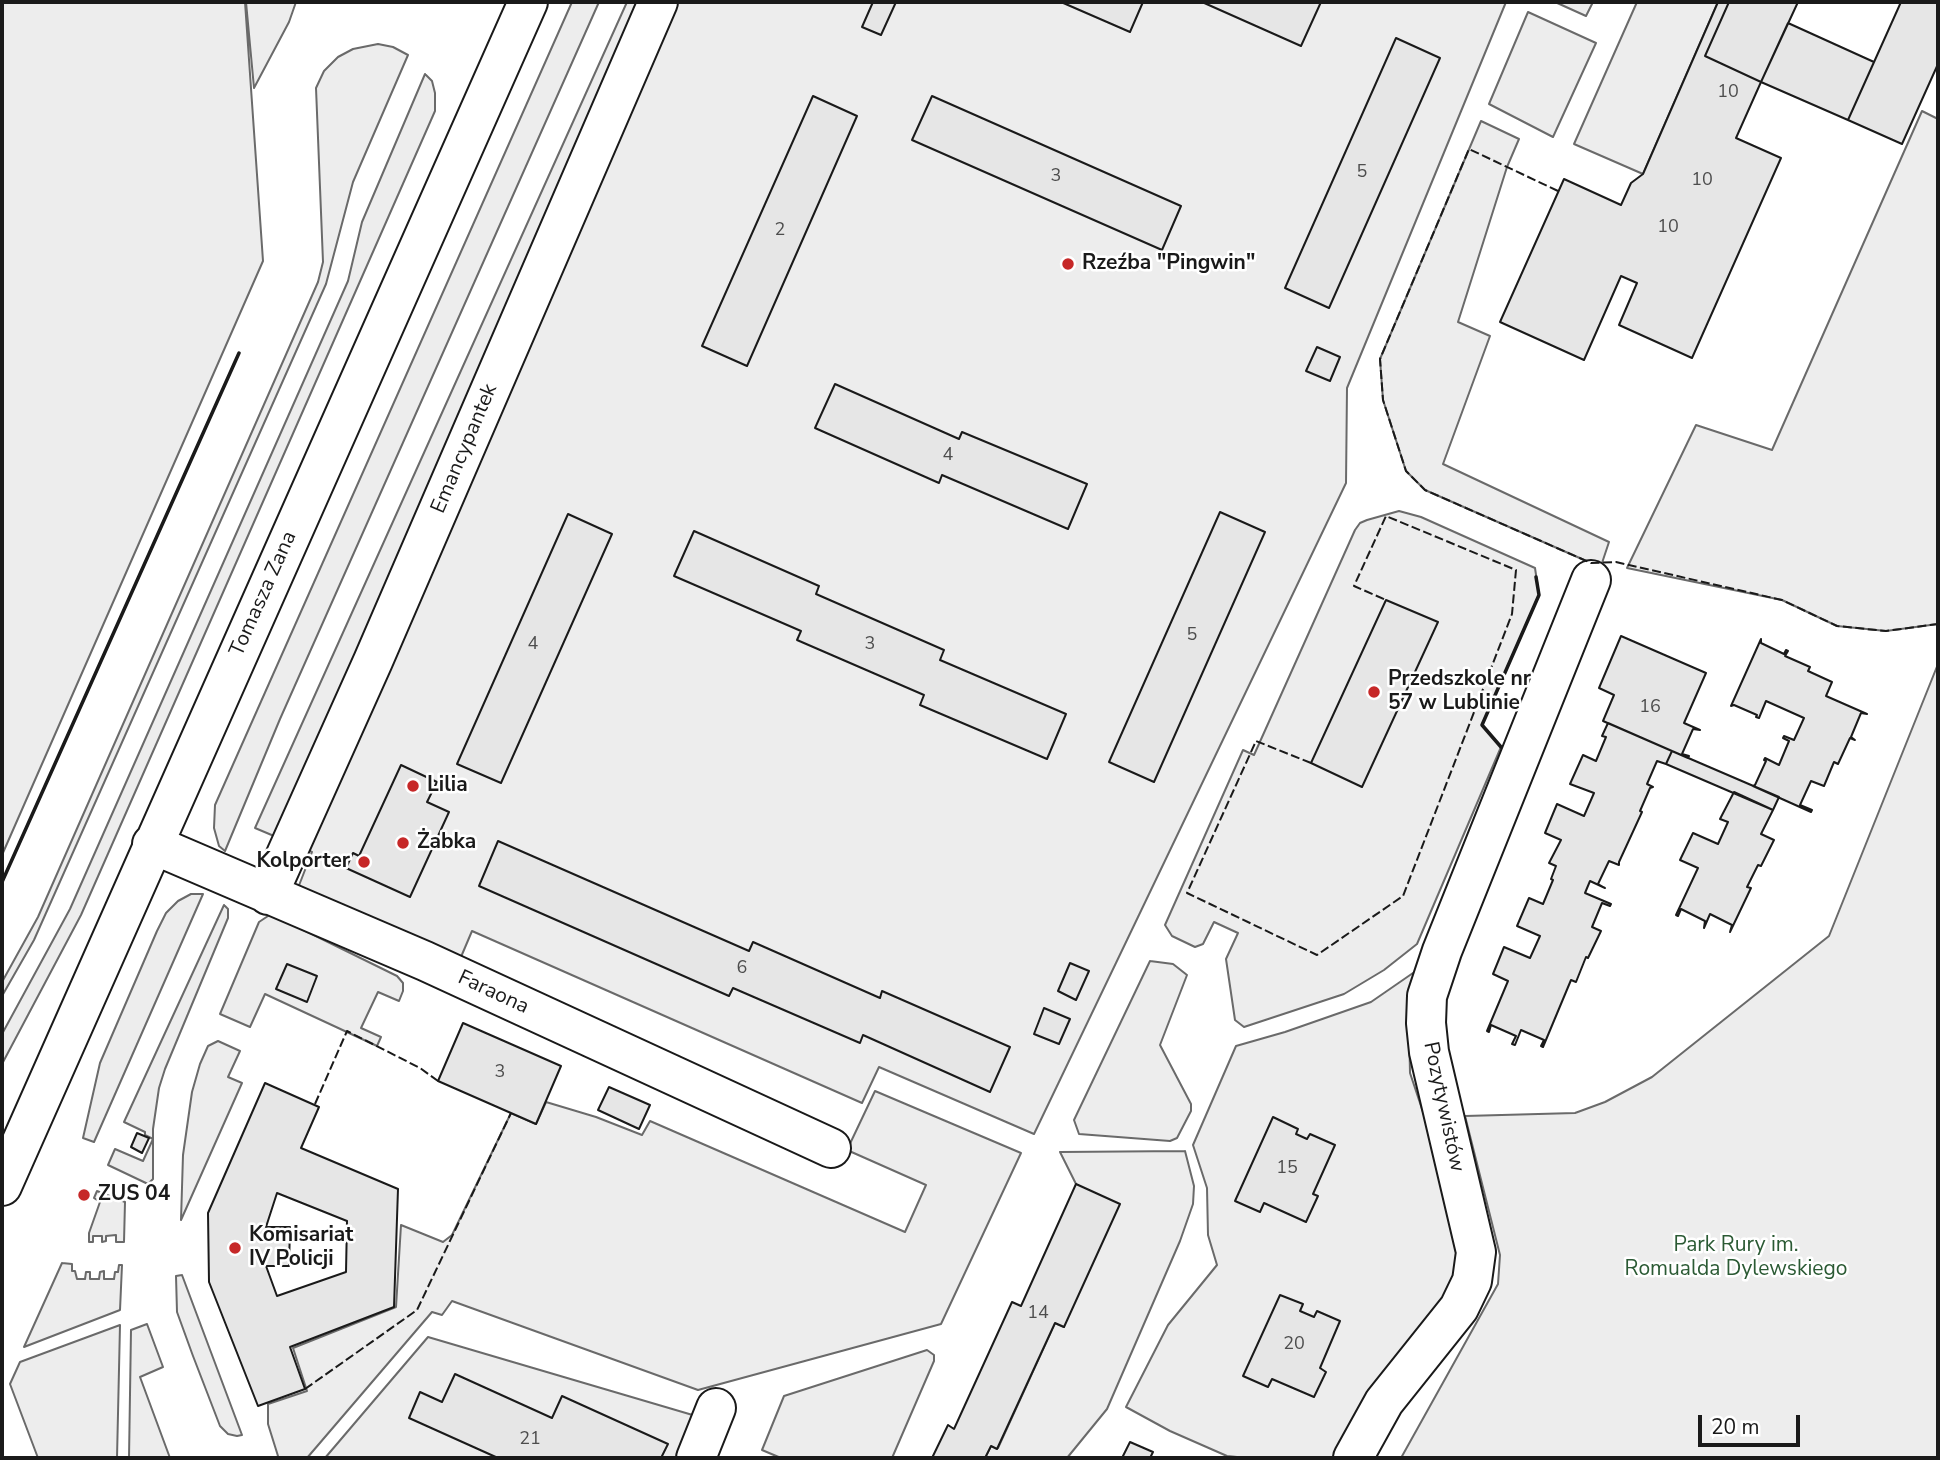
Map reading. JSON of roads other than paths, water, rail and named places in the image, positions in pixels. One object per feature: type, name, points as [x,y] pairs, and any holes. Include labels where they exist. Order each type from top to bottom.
[{"type":"street","name":"Tomasza Zana","points":[[2,1186],[528,2]]},
{"type":"street","name":"Emancypantek","points":[[268,895],[373,661],[658,2]]},
{"type":"street","name":"Pozytywistów","points":[[1353,1458],[1384,1402],[1459,1308],[1472,1281],[1476,1252],[1429,1052],[1427,996],[1442,951],[1591,580]]},
{"type":"street","name":"Faraona","points":[[152,844],[425,961],[831,1148]]},
{"type":"street","points":[[696,1458],[716,1408]]},
{"type":"place","name":"Rzeźba \"Pingwin\"","points":[[1068,264]]},
{"type":"place","name":"Przedszkole nr 57 w Lublinie","points":[[1374,692]]},
{"type":"place","name":"Lilia","points":[[413,786]]},
{"type":"place","name":"Żabka","points":[[403,843]]},
{"type":"place","name":"Kolporter","points":[[364,862]]},
{"type":"place","name":"ZUS 04","points":[[84,1195]]},
{"type":"place","name":"Komisariat IV Policji","points":[[235,1248]]},
{"type":"park label","name":"Park Rury im. Romualda Dylewskiego","points":[[1736,1258]]}]
